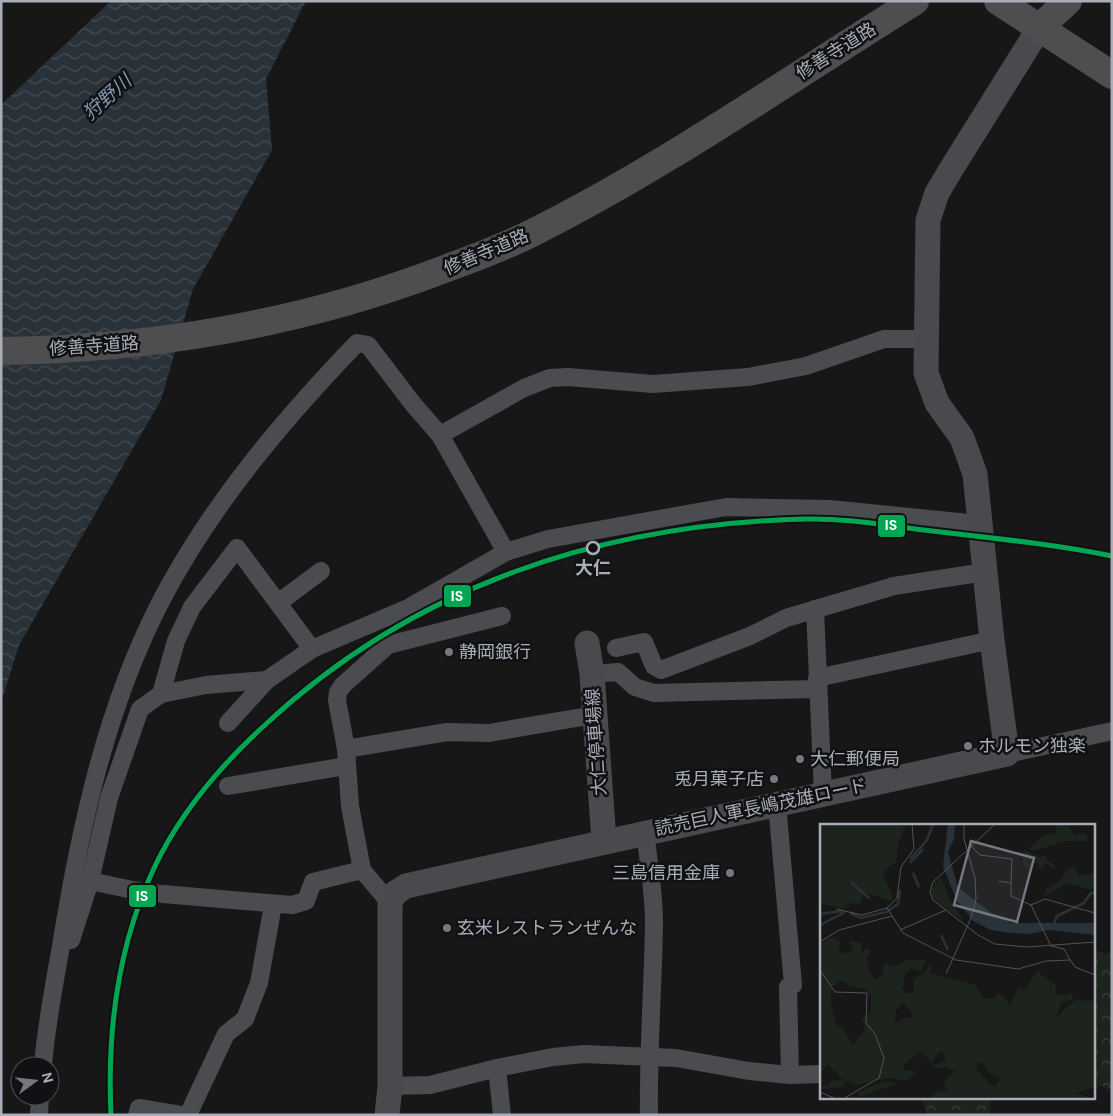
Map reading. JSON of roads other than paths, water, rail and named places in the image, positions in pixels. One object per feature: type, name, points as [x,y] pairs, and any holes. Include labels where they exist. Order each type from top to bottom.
[{"type":"highway","name":"修善寺道路","points":[[1,351],[121,346],[195,336],[270,322],[358,300],[486,254],[528,235],[641,174],[915,1]]},
{"type":"highway","points":[[998,1],[1112,75]]},
{"type":"highway","points":[[1040,27],[1052,1]]},
{"type":"highway","points":[[1040,27],[1068,1]]},
{"type":"street","points":[[1040,27],[950,171],[929,214],[925,357],[929,384],[937,403],[962,438],[971,460],[977,487],[979,524],[992,640],[1007,754],[1112,731]]},
{"type":"street","points":[[440,435],[524,388],[550,378],[568,377],[653,384],[748,376],[806,366],[884,339],[927,339]]},
{"type":"street","points":[[44,1056],[72,880],[96,775],[136,653],[166,592],[223,502],[268,440],[356,343],[368,345],[413,404],[440,435],[506,552]]},
{"type":"street","points":[[228,722],[267,680],[312,649],[408,608],[506,552],[548,539],[726,507],[830,509],[979,524]]},
{"type":"street","points":[[161,694],[176,641],[192,607],[237,548],[312,649]]},
{"type":"street","points":[[278,603],[321,571]]},
{"type":"street","points":[[616,648],[644,642],[654,666],[661,670],[750,636],[786,618],[815,609],[894,586],[985,572]]},
{"type":"street","points":[[815,609],[823,794]]},
{"type":"street","points":[[390,903],[362,870],[350,806],[346,749],[337,700],[338,692],[358,669],[388,645],[502,616]]},
{"type":"street","points":[[592,674],[618,672],[635,687],[654,693],[817,684],[992,640]]},
{"type":"street","name":"大仁停車場線","points":[[587,643],[592,674],[604,841]]},
{"type":"street","points":[[58,965],[68,950],[90,881],[108,798],[140,709],[161,694],[206,685],[267,680]]},
{"type":"street","points":[[346,749],[446,732],[489,733],[594,715]]},
{"type":"street","name":"読売巨人軍長嶋茂雄ロード","points":[[649,1115],[648,1056],[654,923],[652,885],[645,832],[1007,754]]},
{"type":"street","points":[[228,786],[346,766]]},
{"type":"street","points":[[777,804],[793,985],[788,988],[790,1075]]},
{"type":"street","points":[[387,1115],[390,1086],[390,903],[395,893],[406,886],[645,832]]},
{"type":"street","points":[[162,894],[273,905],[292,905],[306,901],[312,882],[362,870]]},
{"type":"street","points":[[90,881],[128,888]]},
{"type":"street","points":[[188,1115],[226,1034],[245,1019],[259,983],[273,905]]},
{"type":"street","points":[[390,1086],[430,1084],[496,1068],[553,1057],[584,1054],[676,1058],[744,1070],[790,1075],[820,1074]]},
{"type":"street","points":[[496,1068],[502,1115]]},
{"type":"street","points":[[137,1115],[139,1108],[181,1115]]},
{"type":"water","name":"狩野川","points":[[111,1],[306,1],[266,79],[272,150],[193,289],[161,400],[19,645],[1,703],[1,105]]},
{"type":"tunnel","points":[[128,889],[163,894]]},
{"type":"place","name":"大仁","points":[[593,548]]},
{"type":"place","name":"静岡銀行","points":[[449,652]]},
{"type":"place","name":"ホルモン独楽","points":[[968,746]]},
{"type":"place","name":"大仁郵便局","points":[[800,759]]},
{"type":"place","name":"兎月菓子店","points":[[774,779]]},
{"type":"place","name":"三島信用金庫","points":[[730,873]]},
{"type":"place","name":"玄米レストランぜんな","points":[[447,928]]}]
